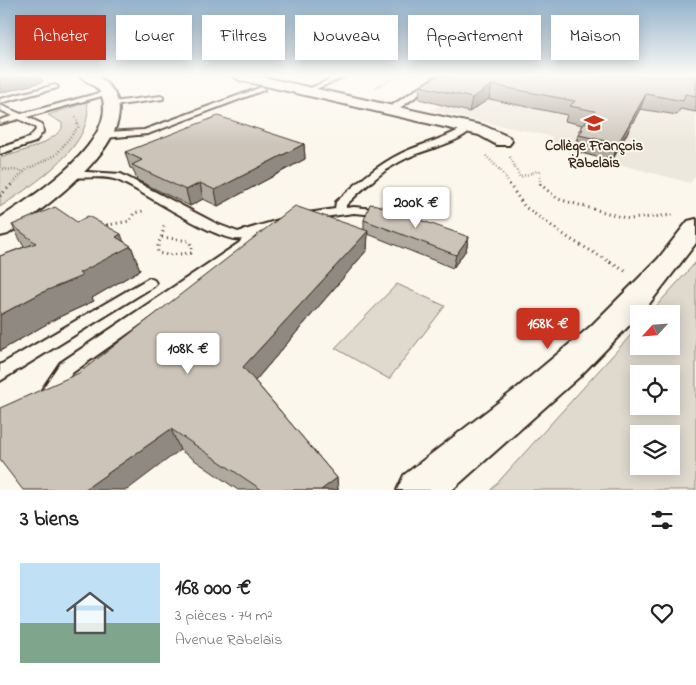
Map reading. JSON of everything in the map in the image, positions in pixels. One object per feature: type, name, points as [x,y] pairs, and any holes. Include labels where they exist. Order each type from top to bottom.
[{"type":"street","points":[[0,229],[43,199],[82,164],[110,126],[103,99]]},
{"type":"street","points":[[342,99],[391,110],[465,131],[484,132],[503,141]]},
{"type":"street","points":[[419,490],[587,349],[651,282],[687,220]]},
{"type":"lane","points":[[0,122],[65,99]]},
{"type":"lane","points":[[105,135],[145,132],[235,99]]},
{"type":"lane","points":[[391,110],[408,99]]},
{"type":"lane","points":[[0,107],[39,126],[38,135],[32,140],[0,150]]},
{"type":"lane","points":[[341,211],[340,204],[377,172],[404,155],[465,131]]},
{"type":"lane","points":[[70,174],[117,176],[213,227],[238,236],[308,215],[341,211],[362,210],[416,217],[432,203]]},
{"type":"lane","points":[[40,406],[66,368],[243,246],[253,232]]},
{"type":"lane","points":[[0,374],[149,283]]},
{"type":"path","points":[[0,196],[25,171],[38,162],[56,155],[78,128],[76,116]]},
{"type":"path","points":[[465,131],[500,170],[525,207],[570,239],[622,270],[651,282]]},
{"type":"path","points":[[503,141],[520,177],[540,170],[540,185],[558,198],[629,218],[687,220]]},
{"type":"path","points":[[0,169],[25,171]]},
{"type":"path","points":[[104,235],[107,225],[130,221],[134,213],[148,211]]},
{"type":"path","points":[[160,216],[165,227],[157,245],[158,253],[168,255],[190,253],[192,247],[189,242],[182,238],[162,237]]},
{"type":"shaded area","points":[[86,99],[87,116],[82,132],[73,147],[60,162],[28,188],[0,207],[0,158],[49,140],[62,129],[62,123],[48,115],[79,105],[78,102]]},
{"type":"shaded area","name":"Collège François Rabelais","points":[[452,99],[696,99],[696,175],[690,183],[546,145],[553,137],[430,110]]},
{"type":"shaded area","points":[[696,262],[696,490],[491,490],[630,336],[630,355],[680,355],[680,305],[657,305]]},
{"type":"shaded area","points":[[397,284],[445,306],[389,379],[335,348]]},
{"type":"building","points":[[564,99],[643,99],[618,144],[579,135],[583,129],[580,129],[595,111],[570,106],[575,101]]},
{"type":"building","points":[[218,116],[304,144],[215,190],[200,183],[186,190],[132,165],[142,160],[125,152]]},
{"type":"building","points":[[370,204],[469,237],[456,255],[364,220]]},
{"type":"building","points":[[295,206],[368,231],[243,367],[337,478],[321,490],[262,490],[171,429],[84,490],[23,490],[0,460],[0,408],[79,373]]},
{"type":"building","points":[[55,207],[77,222],[88,216],[121,234],[116,237],[131,246],[79,273],[82,276],[43,292],[0,315],[0,256],[36,243],[12,225]]},
{"type":"place","name":"Collège François Rabelais","points":[[594,123]]}]
